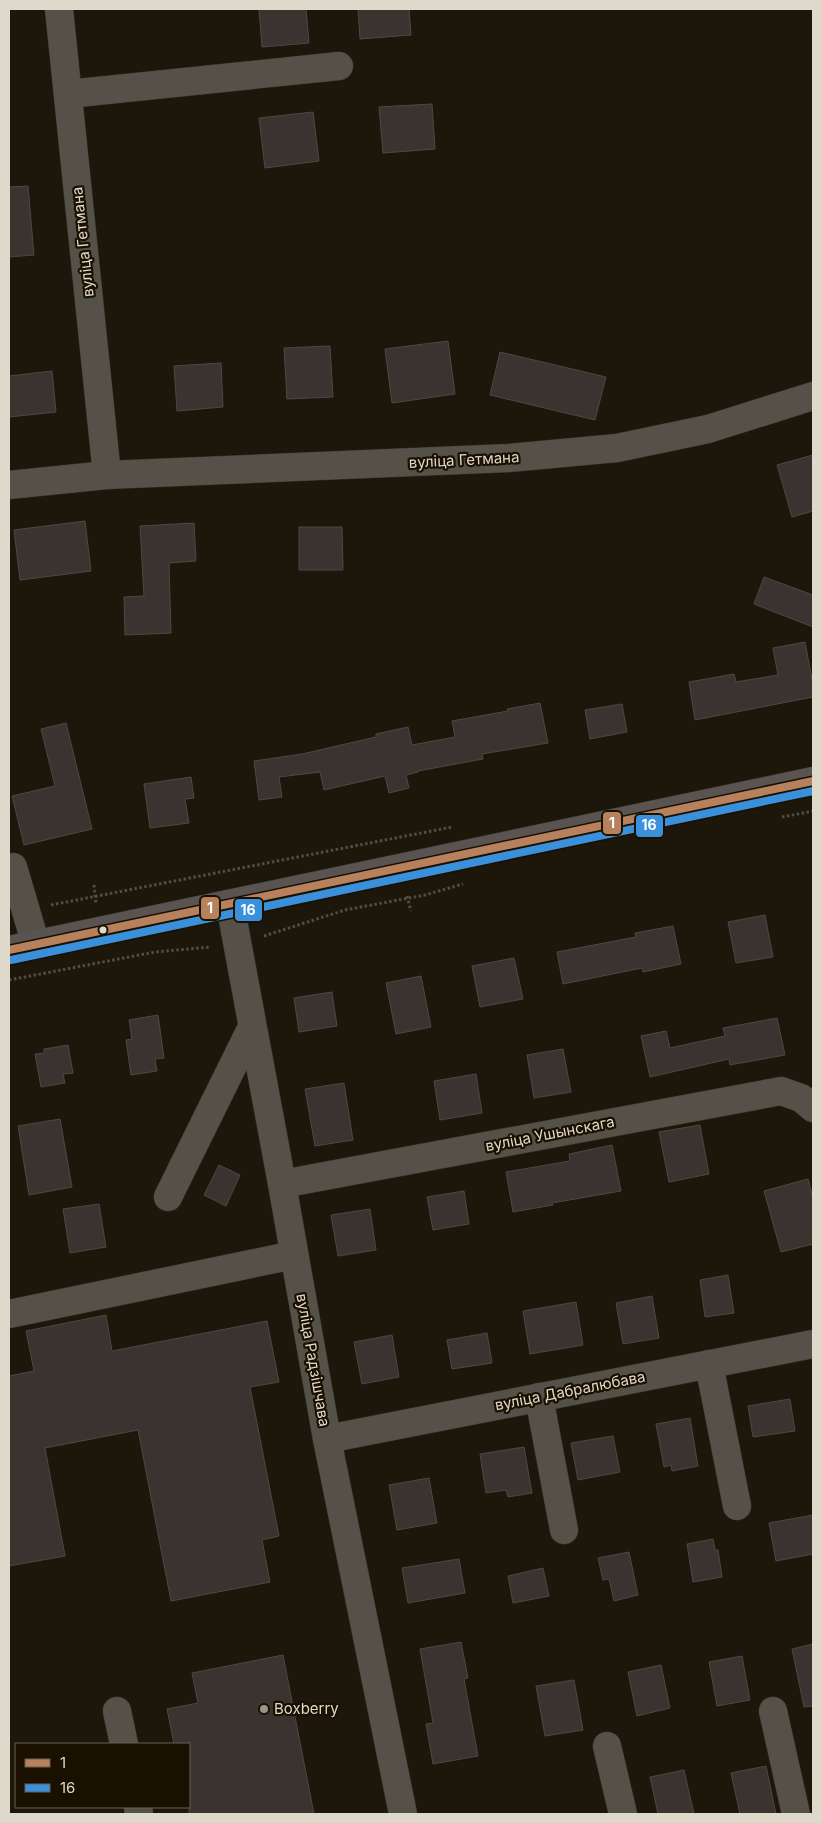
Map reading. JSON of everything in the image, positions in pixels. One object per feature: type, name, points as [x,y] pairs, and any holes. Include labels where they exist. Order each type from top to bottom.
[{"type":"main road","points":[[9,950],[813,781]]},
{"type":"street","name":"вуліца Гетмана","points":[[59,9],[107,475]]},
{"type":"street","points":[[68,94],[340,66]]},
{"type":"street","name":"вуліца Гетмана","points":[[9,485],[107,475],[509,458],[617,448],[708,428],[813,396]]},
{"type":"street","points":[[9,868],[13,867],[36,945]]},
{"type":"street","name":"вуліца Радзішчава","points":[[230,904],[327,1439],[403,1814]]},
{"type":"street","points":[[168,1197],[252,1027]]},
{"type":"street","name":"вуліца Ушынскага","points":[[282,1184],[781,1090],[802,1098],[813,1108]]},
{"type":"street","points":[[9,1314],[294,1255]]},
{"type":"street","name":"вуліца Дабралюбава","points":[[327,1439],[813,1344]]},
{"type":"street","points":[[709,1364],[737,1506]]},
{"type":"street","points":[[539,1397],[564,1530]]},
{"type":"street","points":[[117,1711],[124,1743]]},
{"type":"street","points":[[772,1711],[796,1814]]},
{"type":"street","points":[[607,1746],[623,1814]]},
{"type":"path","points":[[774,819],[813,811]]},
{"type":"path","points":[[23,902],[46,906],[459,826]]},
{"type":"path","points":[[9,980],[155,952],[237,945],[345,910],[425,894],[472,882]]},
{"type":"building","points":[[259,9],[306,9],[309,43],[262,47]]},
{"type":"building","points":[[358,9],[409,9],[411,35],[360,39]]},
{"type":"building","points":[[432,104],[435,149],[383,153],[379,107]]},
{"type":"building","points":[[313,112],[319,161],[265,168],[259,118]]},
{"type":"building","points":[[28,186],[34,255],[9,257],[9,187]]},
{"type":"building","points":[[448,341],[455,394],[392,403],[385,349]]},
{"type":"building","points":[[330,346],[333,397],[287,399],[284,348]]},
{"type":"building","points":[[500,352],[606,377],[595,420],[490,395]]},
{"type":"building","points":[[221,363],[223,407],[177,411],[174,366]]},
{"type":"building","points":[[52,371],[56,412],[9,417],[9,376]]},
{"type":"building","points":[[813,455],[813,511],[792,517],[777,465]]},
{"type":"building","points":[[85,521],[91,571],[20,580],[14,530]]},
{"type":"building","points":[[194,523],[196,561],[169,563],[171,633],[125,635],[124,597],[144,596],[140,526]]},
{"type":"building","points":[[299,527],[342,527],[343,570],[299,570]]},
{"type":"building","points":[[764,577],[813,595],[813,627],[754,604]]},
{"type":"building","points":[[805,642],[813,685],[813,697],[695,720],[689,682],[734,674],[736,682],[778,675],[773,648]]},
{"type":"building","points":[[540,703],[548,743],[482,754],[483,759],[418,771],[406,775],[409,788],[389,793],[385,776],[324,790],[320,772],[279,777],[282,797],[259,800],[254,761],[302,754],[376,737],[376,734],[408,727],[412,745],[455,737],[452,721]]},
{"type":"building","points":[[622,704],[627,732],[590,739],[585,710]]},
{"type":"building","points":[[66,723],[92,829],[24,845],[12,796],[55,786],[41,729]]},
{"type":"building","points":[[191,777],[194,798],[185,799],[189,823],[150,828],[144,784]]},
{"type":"building","points":[[765,915],[773,957],[736,963],[728,922]]},
{"type":"building","points":[[673,926],[681,964],[643,972],[642,968],[563,984],[557,952],[636,937],[635,933]]},
{"type":"building","points":[[514,958],[523,999],[480,1007],[472,966]]},
{"type":"building","points":[[421,976],[431,1027],[396,1034],[386,983]]},
{"type":"building","points":[[332,992],[337,1026],[299,1032],[294,998]]},
{"type":"building","points":[[158,1015],[164,1058],[155,1059],[157,1071],[131,1075],[126,1040],[132,1039],[129,1020]]},
{"type":"building","points":[[777,1018],[785,1055],[730,1065],[729,1059],[650,1077],[641,1036],[666,1031],[670,1048],[725,1036],[723,1028]]},
{"type":"building","points":[[68,1045],[73,1073],[63,1074],[65,1083],[41,1087],[35,1054],[44,1053],[44,1049]]},
{"type":"building","points":[[563,1049],[571,1092],[534,1098],[527,1055]]},
{"type":"building","points":[[476,1074],[482,1113],[440,1120],[434,1081]]},
{"type":"building","points":[[344,1083],[353,1140],[315,1146],[305,1089]]},
{"type":"building","points":[[60,1119],[72,1187],[29,1195],[18,1126]]},
{"type":"building","points":[[700,1125],[709,1174],[669,1182],[659,1132]]},
{"type":"building","points":[[612,1145],[621,1191],[513,1212],[506,1172],[570,1161],[569,1154]]},
{"type":"building","points":[[219,1165],[240,1175],[226,1206],[204,1195]]},
{"type":"building","points":[[808,1179],[813,1198],[813,1244],[781,1252],[764,1191]]},
{"type":"building","points":[[464,1191],[469,1224],[433,1230],[427,1197]]},
{"type":"building","points":[[99,1204],[106,1247],[70,1253],[63,1209]]},
{"type":"building","points":[[370,1209],[376,1250],[338,1256],[331,1215]]},
{"type":"building","points":[[728,1275],[734,1313],[705,1317],[700,1280]]},
{"type":"building","points":[[652,1296],[659,1338],[623,1344],[616,1303]]},
{"type":"building","points":[[576,1302],[583,1345],[530,1354],[523,1311]]},
{"type":"building","points":[[106,1315],[112,1351],[267,1321],[279,1382],[250,1387],[279,1536],[262,1540],[270,1582],[171,1601],[138,1430],[45,1448],[65,1556],[9,1566],[9,1376],[34,1371],[26,1331]]},
{"type":"building","points":[[487,1333],[492,1363],[452,1369],[447,1340]]},
{"type":"building","points":[[392,1335],[399,1377],[362,1384],[354,1342]]},
{"type":"building","points":[[790,1399],[795,1431],[753,1437],[748,1406]]},
{"type":"building","points":[[690,1418],[698,1466],[672,1471],[671,1465],[664,1467],[656,1424]]},
{"type":"building","points":[[613,1436],[620,1472],[578,1480],[571,1443]]},
{"type":"building","points":[[524,1447],[532,1493],[508,1497],[506,1490],[486,1493],[480,1454]]},
{"type":"building","points":[[429,1478],[437,1523],[397,1530],[389,1485]]},
{"type":"building","points":[[813,1515],[813,1554],[776,1561],[769,1523]]},
{"type":"building","points":[[713,1539],[715,1550],[718,1550],[722,1577],[693,1582],[687,1544]]},
{"type":"building","points":[[629,1552],[638,1595],[614,1601],[609,1579],[603,1580],[598,1558]]},
{"type":"building","points":[[459,1559],[465,1593],[408,1603],[402,1568]]},
{"type":"building","points":[[543,1568],[549,1596],[513,1603],[508,1576]]},
{"type":"building","points":[[461,1642],[468,1678],[464,1679],[478,1756],[433,1764],[426,1724],[433,1723],[420,1649]]},
{"type":"building","points":[[813,1644],[813,1706],[804,1707],[792,1649]]},
{"type":"building","points":[[283,1655],[314,1814],[189,1814],[190,1743],[174,1743],[167,1709],[198,1703],[192,1673]]},
{"type":"building","points":[[742,1656],[750,1700],[717,1706],[709,1662]]},
{"type":"building","points":[[661,1665],[670,1708],[637,1716],[628,1672]]},
{"type":"building","points":[[574,1680],[583,1730],[545,1736],[536,1686]]},
{"type":"building","points":[[766,1766],[776,1814],[740,1814],[731,1773]]},
{"type":"building","points":[[684,1770],[694,1814],[658,1814],[650,1777]]},
{"type":"transit line","name":"1","points":[[9,950],[813,781]]},
{"type":"transit line","name":"16","points":[[11,960],[813,791]]},
{"type":"place","name":"Boxberry","points":[[264,1709]]}]
